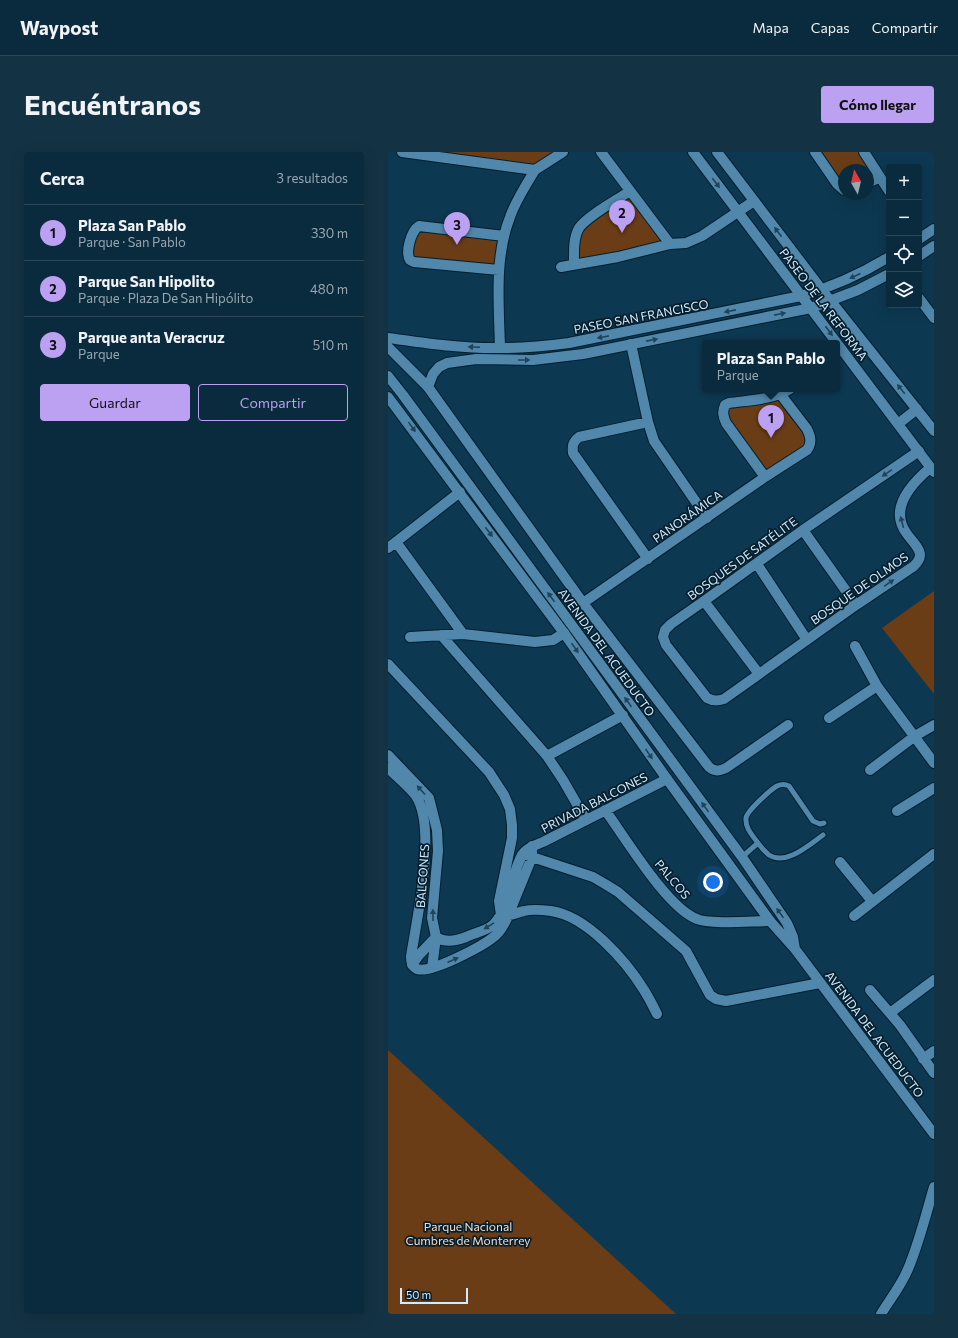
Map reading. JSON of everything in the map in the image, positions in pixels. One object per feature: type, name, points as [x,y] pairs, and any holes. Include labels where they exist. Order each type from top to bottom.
[{"type":"street","points":[[402,152],[419,153],[535,170]]},
{"type":"street","points":[[500,348],[499,270],[504,236],[513,209],[535,170],[563,152]]},
{"type":"street","points":[[601,152],[670,244]]},
{"type":"street","name":"PASEO DE LA REFORMA","points":[[693,152],[811,308],[832,340]]},
{"type":"street","name":"PASEO DE LA REFORMA","points":[[717,152],[831,302],[934,431]]},
{"type":"street","points":[[815,152],[838,184]]},
{"type":"street","points":[[864,152],[886,186]]},
{"type":"street","points":[[874,180],[880,177]]},
{"type":"street","points":[[574,265],[576,238],[579,228],[585,221],[630,191]]},
{"type":"street","points":[[561,267],[618,257],[670,244],[686,243],[702,236],[739,213],[754,201]]},
{"type":"street","points":[[499,270],[414,262],[410,260],[407,253],[413,231],[419,226],[504,236]]},
{"type":"street","points":[[922,237],[934,229]]},
{"type":"street","points":[[922,254],[934,246]]},
{"type":"street","name":"PASEO SAN FRANCISCO","points":[[388,338],[450,346],[500,348],[530,348],[569,343],[801,296],[822,290],[867,270],[886,259]]},
{"type":"street","name":"PASEO SAN FRANCISCO","points":[[428,387],[439,367],[447,363],[476,359],[533,360],[583,354],[811,308],[831,302],[886,276]]},
{"type":"street","points":[[922,302],[934,318]]},
{"type":"street","points":[[631,344],[648,422],[654,441],[707,518]]},
{"type":"street","name":"AVENIDA DEL ACUEDUCTO","points":[[388,347],[428,387],[583,603],[709,767],[714,771],[719,771],[726,768],[788,725]]},
{"type":"street","name":"PASEO DE LA REFORMA","points":[[840,352],[898,424],[932,470]]},
{"type":"street","name":"AVENIDA DEL ACUEDUCTO","points":[[388,376],[742,857],[787,922],[794,949]]},
{"type":"street","points":[[765,477],[726,423],[722,410],[724,405],[729,402],[768,398],[785,392]]},
{"type":"street","name":"PANORÁMICA","points":[[583,603],[765,477],[807,450],[811,441],[807,429],[780,395]]},
{"type":"street","name":"AVENIDA DEL ACUEDUCTO","points":[[388,397],[564,633],[770,921],[794,949],[934,1134]]},
{"type":"street","points":[[898,424],[916,409]]},
{"type":"street","points":[[648,422],[579,437],[574,442],[572,447],[573,453],[648,559]]},
{"type":"street","name":"BOSQUES DE SATÉLITE","points":[[724,699],[712,701],[707,698],[666,645],[663,637],[665,630],[671,624],[803,530],[919,451]]},
{"type":"street","name":"BOSQUE DE OLMOS","points":[[724,699],[856,605],[914,566],[920,556],[919,551],[904,531],[900,511],[903,499],[912,485],[932,470]]},
{"type":"street","points":[[460,492],[392,545],[463,634]]},
{"type":"street","points":[[803,530],[856,605]]},
{"type":"street","points":[[757,564],[807,640]]},
{"type":"street","points":[[704,601],[759,674]]},
{"type":"street","points":[[410,637],[463,634],[535,642],[553,640],[564,633]]},
{"type":"street","points":[[441,635],[547,756],[586,820]]},
{"type":"street","points":[[855,646],[877,686],[934,763]]},
{"type":"street","points":[[388,664],[489,772],[504,795],[510,809],[512,825],[512,838],[499,901],[504,916],[504,926],[488,941],[452,960],[423,970],[414,967],[419,955],[436,937],[442,941],[461,939],[489,928],[504,916],[525,911],[553,912],[574,920],[586,927],[607,944],[625,963],[646,991],[657,1014]]},
{"type":"street","points":[[829,718],[877,686]]},
{"type":"street","points":[[547,756],[623,715]]},
{"type":"street","points":[[870,770],[915,736],[934,725]]},
{"type":"street","name":"BALCONES","points":[[388,755],[429,798],[437,830],[438,851],[432,918],[436,937],[432,968]]},
{"type":"street","name":"BALCONES","points":[[388,768],[416,797],[425,825],[426,842],[423,883],[411,956],[414,967]]},
{"type":"street","name":"PRIVADA BALCONES","points":[[529,852],[543,842],[667,779]]},
{"type":"street","points":[[897,811],[934,788]]},
{"type":"street","name":"PALCOS","points":[[605,810],[668,897],[682,910],[697,919],[709,921],[770,921]]},
{"type":"street","points":[[504,916],[529,852],[593,877],[618,892],[686,951],[710,995],[716,999],[726,1000],[820,983]]},
{"type":"street","points":[[854,916],[934,854]]},
{"type":"street","points":[[840,862],[872,902]]},
{"type":"street","points":[[890,1013],[934,980]]},
{"type":"street","points":[[870,990],[890,1013],[934,1073]]},
{"type":"street","points":[[923,1058],[934,1051]]},
{"type":"street","points":[[881,1314],[900,1286],[908,1270],[934,1187]]},
{"type":"lane","points":[[823,835],[789,858],[779,858],[770,855],[758,843],[747,827],[747,814],[768,793],[782,784],[789,786],[793,790],[813,821],[820,824],[824,823]]},
{"type":"lane","points":[[742,857],[758,843]]},
{"type":"green space","points":[[419,152],[563,152],[535,170]]},
{"type":"green space","points":[[815,152],[864,152],[872,164],[838,164],[838,182]]},
{"type":"green space","points":[[874,168],[880,177],[874,180]]},
{"type":"green space","points":[[630,191],[670,244],[574,265],[585,221]]},
{"type":"green space","points":[[423,226],[504,236],[499,270],[408,257],[407,253]]},
{"type":"green space","points":[[778,401],[804,425],[807,450],[765,477],[726,423],[725,405]]},
{"type":"green space","points":[[934,591],[934,694],[882,628]]},
{"type":"green space","name":"Parque Nacional Cumbres de Monterrey","points":[[388,1050],[676,1314],[388,1314]]},
{"type":"place","name":"Parque San Hipolito","points":[[622,233]]},
{"type":"place","name":"Parque anta Veracruz","points":[[457,245]]},
{"type":"place","name":"Plaza San Pablo","points":[[771,438]]}]
